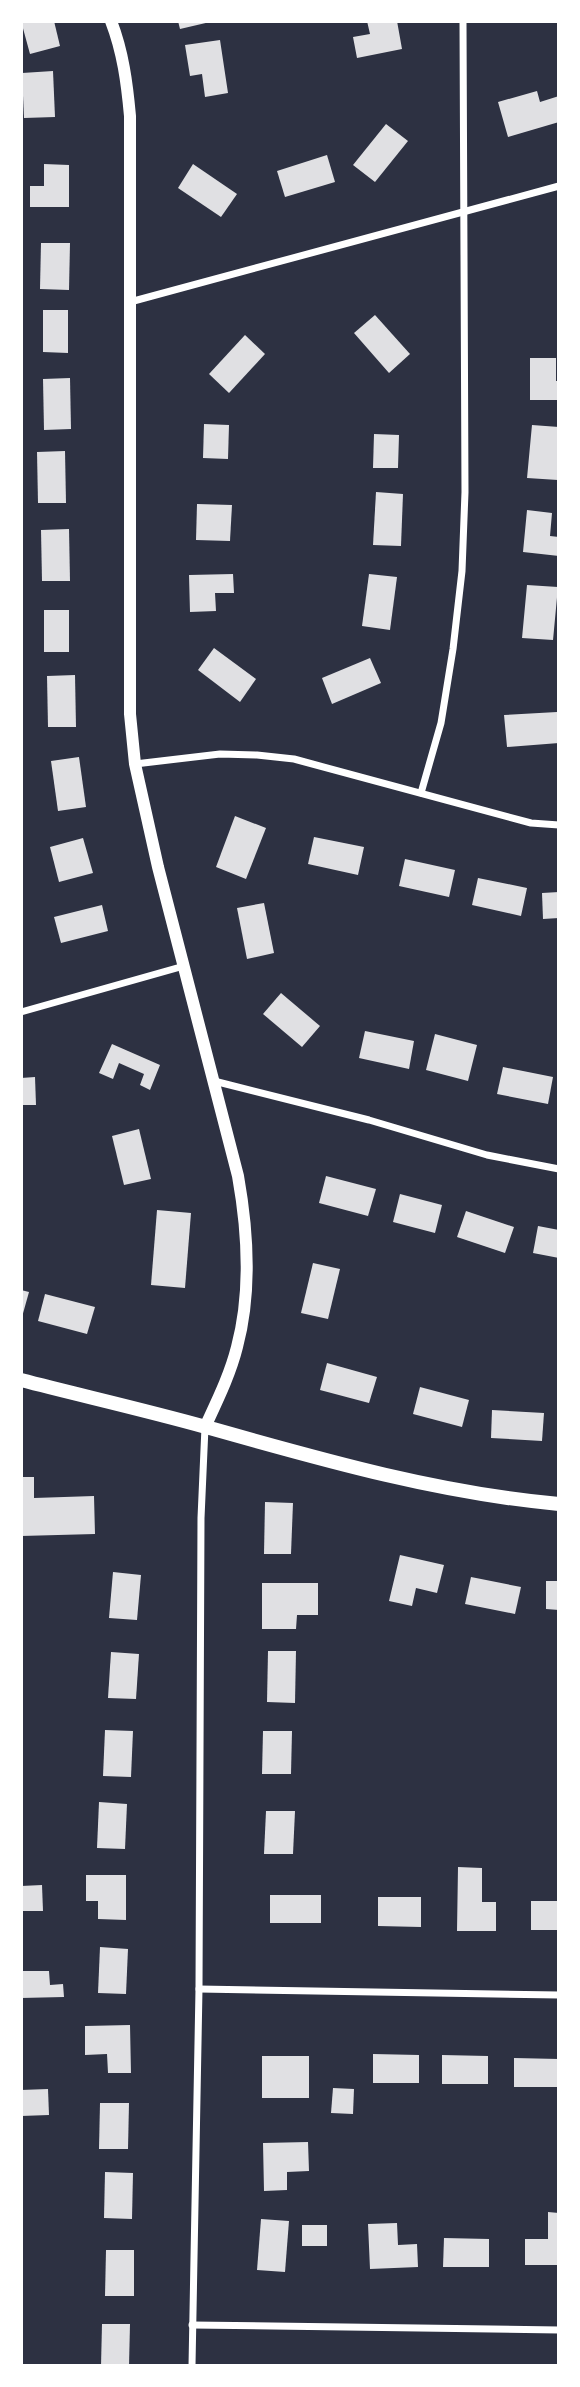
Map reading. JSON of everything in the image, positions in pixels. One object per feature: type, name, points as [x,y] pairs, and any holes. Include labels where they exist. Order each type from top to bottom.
[{"type":"main road","points":[[21,1380],[205,1427],[323,1461],[427,1485],[509,1500],[559,1504]]},
{"type":"street","points":[[111,21],[119,43],[130,116],[130,715],[135,764],[238,1176],[248,1258],[245,1305],[238,1346],[225,1386],[205,1427],[201,1532],[199,1989],[192,2366]]},
{"type":"street","points":[[421,793],[441,723],[453,649],[466,492],[463,21]]},
{"type":"street","points":[[130,302],[559,186]]},
{"type":"street","points":[[135,764],[220,754],[294,759],[531,823],[559,825]]},
{"type":"street","points":[[21,1012],[184,965]]},
{"type":"street","points":[[214,1081],[487,1155],[559,1169]]},
{"type":"street","points":[[199,1989],[559,1995]]},
{"type":"street","points":[[192,2325],[559,2330]]},
{"type":"building","points":[[21,21],[54,21],[60,46],[30,54]]},
{"type":"building","points":[[178,21],[209,21],[210,22],[180,29]]},
{"type":"building","points":[[367,21],[397,21],[402,49],[357,58],[353,37],[370,34]]},
{"type":"building","points":[[220,40],[228,93],[205,97],[202,74],[190,76],[185,45]]},
{"type":"building","points":[[53,71],[55,117],[24,118],[22,73]]},
{"type":"building","points":[[537,91],[540,102],[559,96],[559,122],[508,137],[498,102]]},
{"type":"building","points":[[386,124],[408,141],[375,182],[353,165]]},
{"type":"building","points":[[327,155],[335,182],[285,197],[277,171]]},
{"type":"building","points":[[44,164],[69,165],[69,207],[30,207],[30,186],[44,186]]},
{"type":"building","points":[[193,164],[237,194],[221,217],[178,188]]},
{"type":"building","points":[[41,243],[70,243],[69,290],[40,289]]},
{"type":"building","points":[[43,310],[68,310],[68,353],[43,352]]},
{"type":"building","points":[[375,315],[410,354],[389,373],[354,333]]},
{"type":"building","points":[[245,335],[265,354],[229,393],[209,374]]},
{"type":"building","points":[[530,358],[556,358],[559,400],[530,400]]},
{"type":"building","points":[[70,378],[71,429],[44,430],[43,379]]},
{"type":"building","points":[[204,424],[229,425],[228,459],[203,458]]},
{"type":"building","points":[[532,425],[559,427],[558,480],[527,478]]},
{"type":"building","points":[[374,434],[399,435],[398,468],[373,468]]},
{"type":"building","points":[[65,451],[66,503],[38,503],[37,452]]},
{"type":"building","points":[[376,492],[403,494],[401,546],[373,545]]},
{"type":"building","points":[[197,504],[232,505],[230,541],[196,540]]},
{"type":"building","points":[[527,510],[552,513],[550,536],[559,537],[559,556],[523,552]]},
{"type":"building","points":[[69,529],[70,581],[42,581],[41,530]]},
{"type":"building","points":[[233,574],[234,593],[215,593],[216,611],[190,612],[189,575]]},
{"type":"building","points":[[369,574],[397,577],[390,630],[362,626]]},
{"type":"building","points":[[527,585],[558,587],[553,640],[522,638]]},
{"type":"building","points":[[44,610],[69,610],[69,652],[44,652]]},
{"type":"building","points":[[214,648],[256,679],[240,702],[198,670]]},
{"type":"building","points":[[370,658],[381,683],[332,704],[322,678]]},
{"type":"building","points":[[75,675],[76,727],[48,727],[47,676]]},
{"type":"building","points":[[557,712],[559,743],[507,747],[504,715]]},
{"type":"building","points":[[79,757],[86,807],[58,811],[51,761]]},
{"type":"building","points":[[235,816],[266,828],[246,879],[216,867]]},
{"type":"building","points":[[314,837],[364,847],[358,875],[308,864]]},
{"type":"building","points":[[83,838],[93,873],[59,882],[50,847]]},
{"type":"building","points":[[405,859],[455,870],[449,897],[399,886]]},
{"type":"building","points":[[478,878],[527,888],[521,916],[472,905]]},
{"type":"building","points":[[559,892],[559,918],[543,919],[542,893]]},
{"type":"building","points":[[264,903],[274,953],[247,959],[237,908]]},
{"type":"building","points":[[102,905],[108,931],[61,943],[54,917]]},
{"type":"building","points":[[281,993],[320,1026],[302,1047],[263,1014]]},
{"type":"building","points":[[365,1031],[414,1041],[409,1069],[359,1058]]},
{"type":"building","points":[[435,1034],[477,1045],[468,1081],[426,1070]]},
{"type":"building","points":[[112,1044],[160,1065],[150,1090],[140,1085],[144,1074],[119,1063],[113,1079],[99,1073]]},
{"type":"building","points":[[503,1067],[553,1077],[548,1104],[497,1094]]},
{"type":"building","points":[[35,1077],[36,1105],[21,1105],[21,1078]]},
{"type":"building","points":[[139,1129],[151,1179],[124,1185],[112,1136]]},
{"type":"building","points":[[326,1176],[376,1189],[368,1216],[319,1203]]},
{"type":"building","points":[[400,1194],[442,1205],[435,1233],[393,1222]]},
{"type":"building","points":[[157,1210],[191,1213],[185,1288],[151,1285]]},
{"type":"building","points":[[466,1211],[514,1227],[505,1253],[457,1237]]},
{"type":"building","points":[[538,1226],[559,1230],[559,1258],[533,1253]]},
{"type":"building","points":[[313,1263],[340,1269],[328,1319],[301,1313]]},
{"type":"building","points":[[21,1290],[29,1292],[22,1317],[21,1317]]},
{"type":"building","points":[[45,1294],[95,1307],[87,1334],[38,1321]]},
{"type":"building","points":[[327,1363],[377,1377],[369,1403],[320,1390]]},
{"type":"building","points":[[420,1387],[469,1400],[462,1427],[413,1414]]},
{"type":"building","points":[[492,1410],[544,1413],[542,1441],[491,1438]]},
{"type":"building","points":[[21,1477],[34,1477],[34,1498],[94,1496],[95,1534],[21,1536]]},
{"type":"building","points":[[265,1502],[293,1503],[291,1554],[264,1554]]},
{"type":"building","points":[[400,1555],[444,1565],[437,1593],[416,1588],[412,1606],[389,1601]]},
{"type":"building","points":[[113,1572],[141,1575],[137,1620],[109,1618]]},
{"type":"building","points":[[471,1577],[521,1587],[515,1614],[465,1604]]},
{"type":"building","points":[[546,1581],[559,1581],[559,1610],[546,1609]]},
{"type":"building","points":[[262,1583],[318,1583],[318,1615],[297,1615],[296,1629],[262,1629]]},
{"type":"building","points":[[268,1651],[296,1651],[295,1703],[267,1702]]},
{"type":"building","points":[[111,1652],[139,1654],[136,1699],[108,1698]]},
{"type":"building","points":[[105,1730],[133,1731],[131,1777],[103,1776]]},
{"type":"building","points":[[263,1731],[292,1731],[291,1774],[262,1774]]},
{"type":"building","points":[[99,1802],[127,1804],[125,1849],[97,1848]]},
{"type":"building","points":[[266,1811],[295,1811],[293,1854],[264,1854]]},
{"type":"building","points":[[458,1867],[482,1868],[482,1902],[496,1902],[496,1931],[457,1931]]},
{"type":"building","points":[[86,1875],[126,1875],[126,1920],[98,1919],[98,1901],[86,1901]]},
{"type":"building","points":[[42,1885],[43,1911],[21,1911],[21,1886]]},
{"type":"building","points":[[270,1895],[321,1895],[321,1923],[270,1923]]},
{"type":"building","points":[[378,1897],[421,1897],[421,1927],[378,1926]]},
{"type":"building","points":[[531,1901],[559,1901],[559,1930],[531,1930]]},
{"type":"building","points":[[100,1947],[128,1949],[126,1994],[98,1993]]},
{"type":"building","points":[[21,1971],[49,1971],[50,1985],[63,1984],[64,1997],[21,1998]]},
{"type":"building","points":[[130,2025],[131,2073],[108,2073],[107,2054],[85,2055],[85,2026]]},
{"type":"building","points":[[373,2054],[419,2055],[419,2083],[373,2083]]},
{"type":"building","points":[[442,2055],[488,2056],[488,2084],[442,2084]]},
{"type":"building","points":[[262,2056],[309,2056],[309,2098],[262,2098]]},
{"type":"building","points":[[514,2058],[559,2059],[559,2087],[514,2087]]},
{"type":"building","points":[[333,2088],[354,2089],[353,2114],[331,2113]]},
{"type":"building","points":[[48,2089],[49,2115],[21,2116],[21,2090]]},
{"type":"building","points":[[100,2103],[129,2103],[128,2149],[99,2149]]},
{"type":"building","points":[[308,2142],[309,2171],[287,2172],[287,2190],[264,2191],[263,2143]]},
{"type":"building","points":[[105,2172],[133,2173],[132,2219],[104,2218]]},
{"type":"building","points":[[548,2212],[559,2213],[559,2265],[525,2265],[525,2239],[548,2239]]},
{"type":"building","points":[[261,2219],[289,2221],[285,2272],[257,2270]]},
{"type":"building","points":[[397,2223],[398,2245],[417,2244],[418,2267],[370,2269],[368,2224]]},
{"type":"building","points":[[302,2225],[327,2225],[327,2246],[302,2246]]},
{"type":"building","points":[[444,2238],[489,2239],[489,2267],[443,2267]]},
{"type":"building","points":[[106,2250],[134,2250],[134,2296],[105,2296]]},
{"type":"building","points":[[102,2324],[130,2324],[129,2366],[101,2366]]}]
